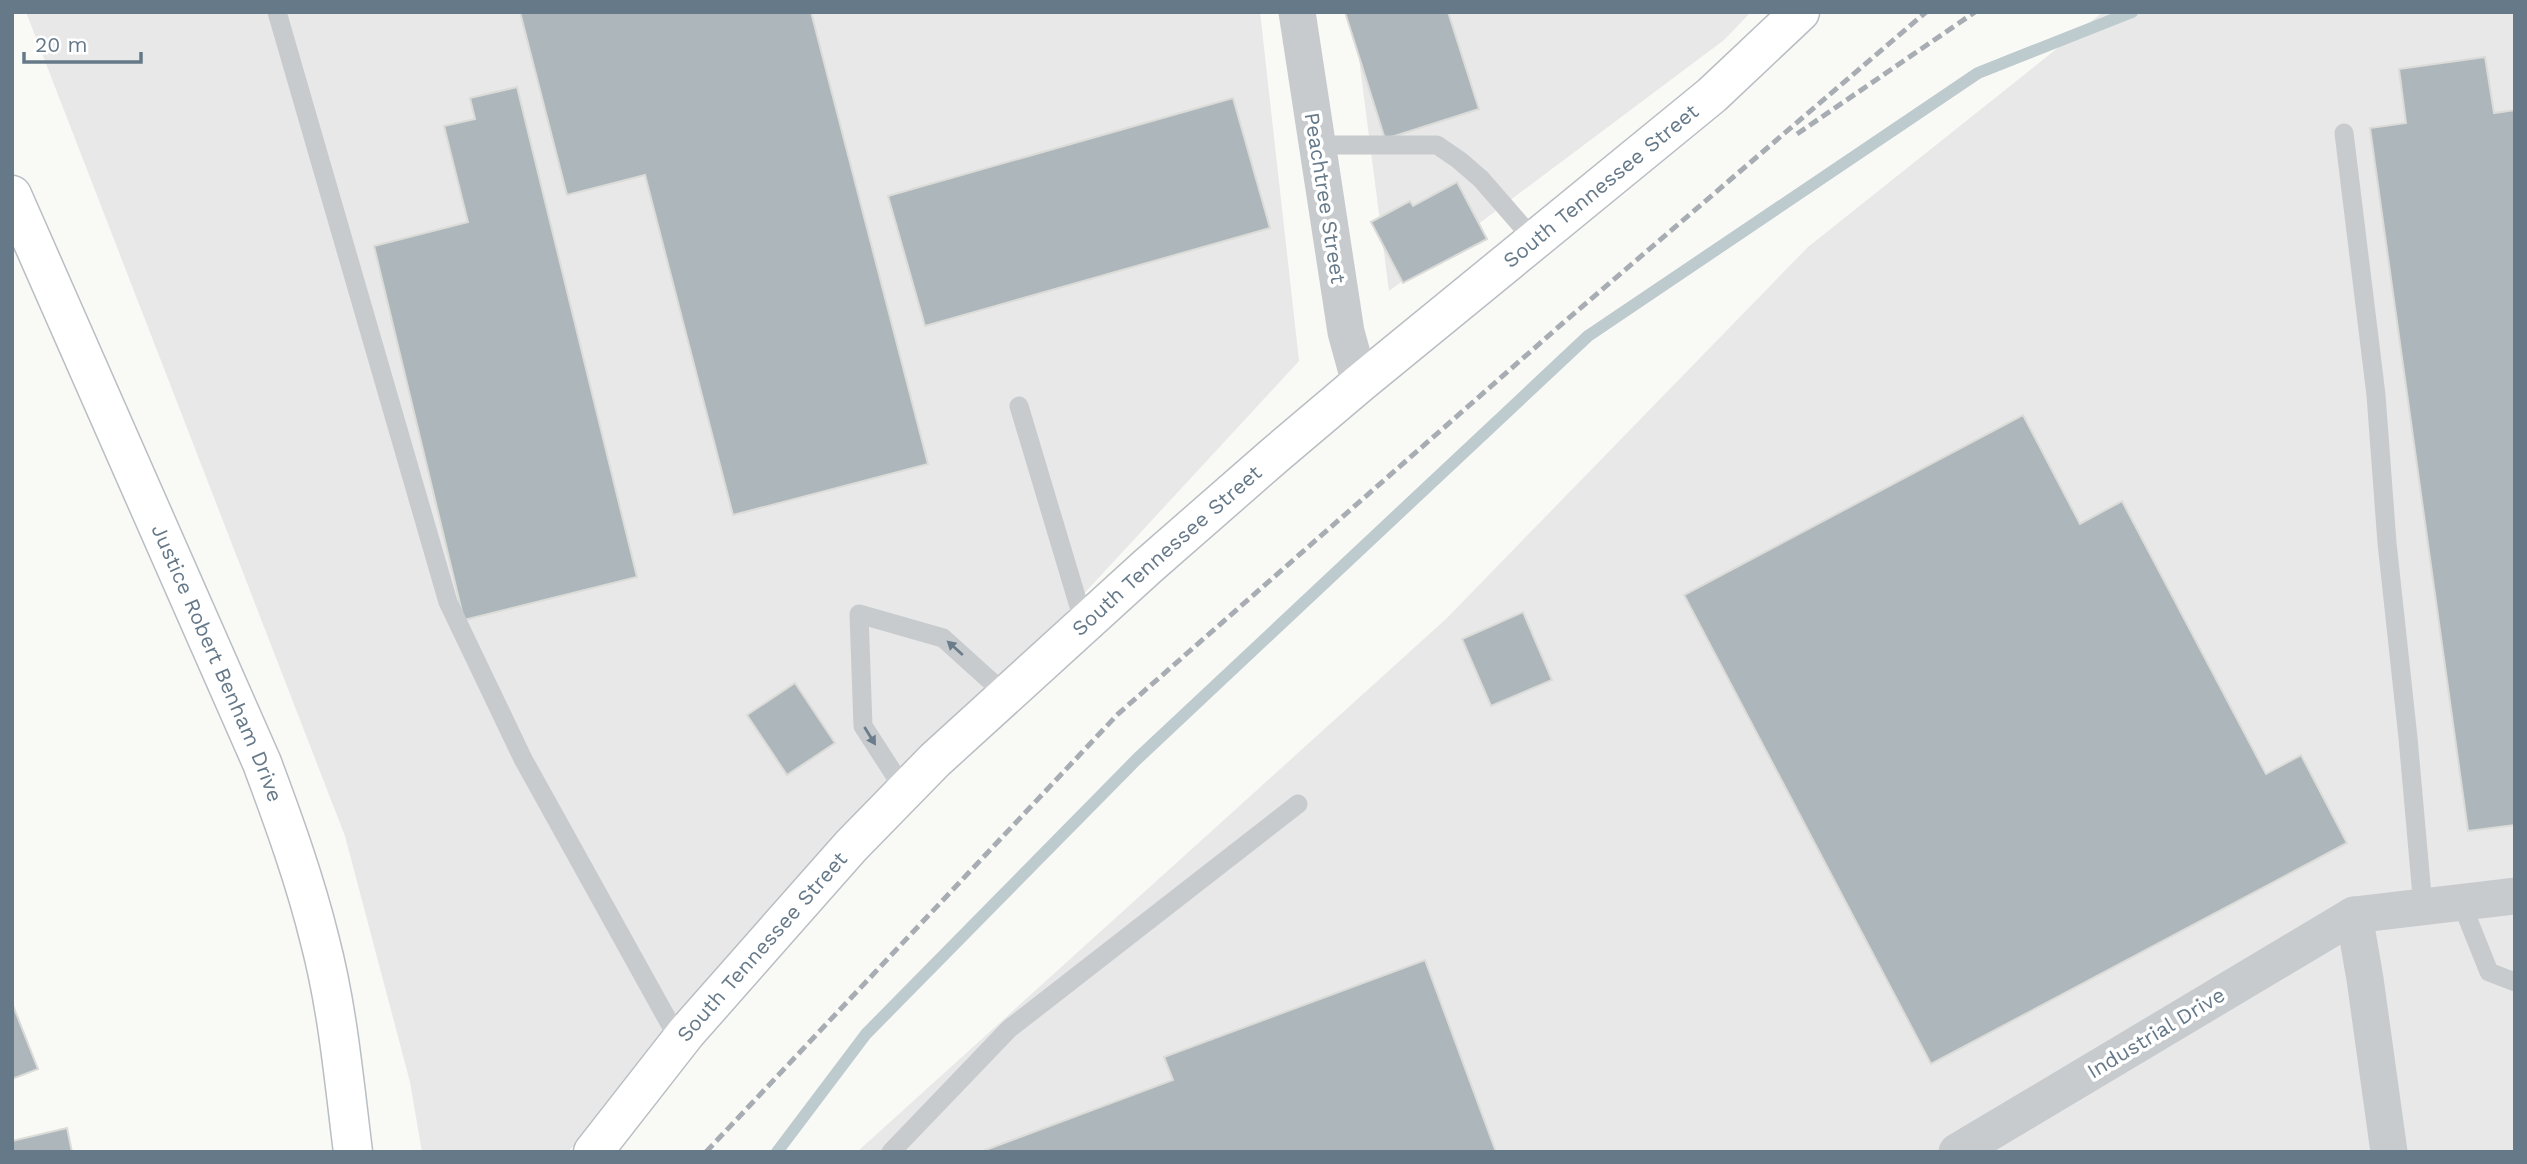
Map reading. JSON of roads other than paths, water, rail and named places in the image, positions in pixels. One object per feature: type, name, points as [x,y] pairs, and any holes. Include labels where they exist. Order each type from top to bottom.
[{"type":"main road","name":"South Tennessee Street","points":[[593,1152],[680,1042],[841,857],[1005,694],[1360,383],[1712,94],[1800,12]]},
{"type":"main road","name":"Justice Robert Benham Drive","points":[[12,195],[262,763],[297,859],[320,941],[331,993],[353,1152]]},
{"type":"street","name":"Peachtree Street","points":[[1297,12],[1346,332],[1360,383]]},
{"type":"street","name":"Industrial Drive","points":[[1957,1152],[2354,915],[2515,896]]},
{"type":"street","points":[[2354,915],[2389,1152]]},
{"type":"lane","points":[[277,12],[448,602],[523,760],[680,1042]]},
{"type":"lane","points":[[2344,133],[2376,395],[2387,543],[2423,907]]},
{"type":"lane","points":[[1316,145],[1437,145],[1481,179],[1534,240]]},
{"type":"lane","points":[[1019,406],[1084,623]]},
{"type":"lane","points":[[905,791],[863,726],[859,614],[943,638],[1005,694]]},
{"type":"lane","points":[[891,1152],[1009,1029],[1298,804]]},
{"type":"lane","points":[[2461,902],[2489,972],[2515,982]]},
{"type":"waterway","points":[[777,1152],[866,1034],[1137,759],[1588,336],[1978,73],[2132,12]]},
{"type":"railway","points":[[706,1152],[1118,714],[1563,323],[1926,12]]},
{"type":"railway","points":[[1797,134],[1975,12]]}]
